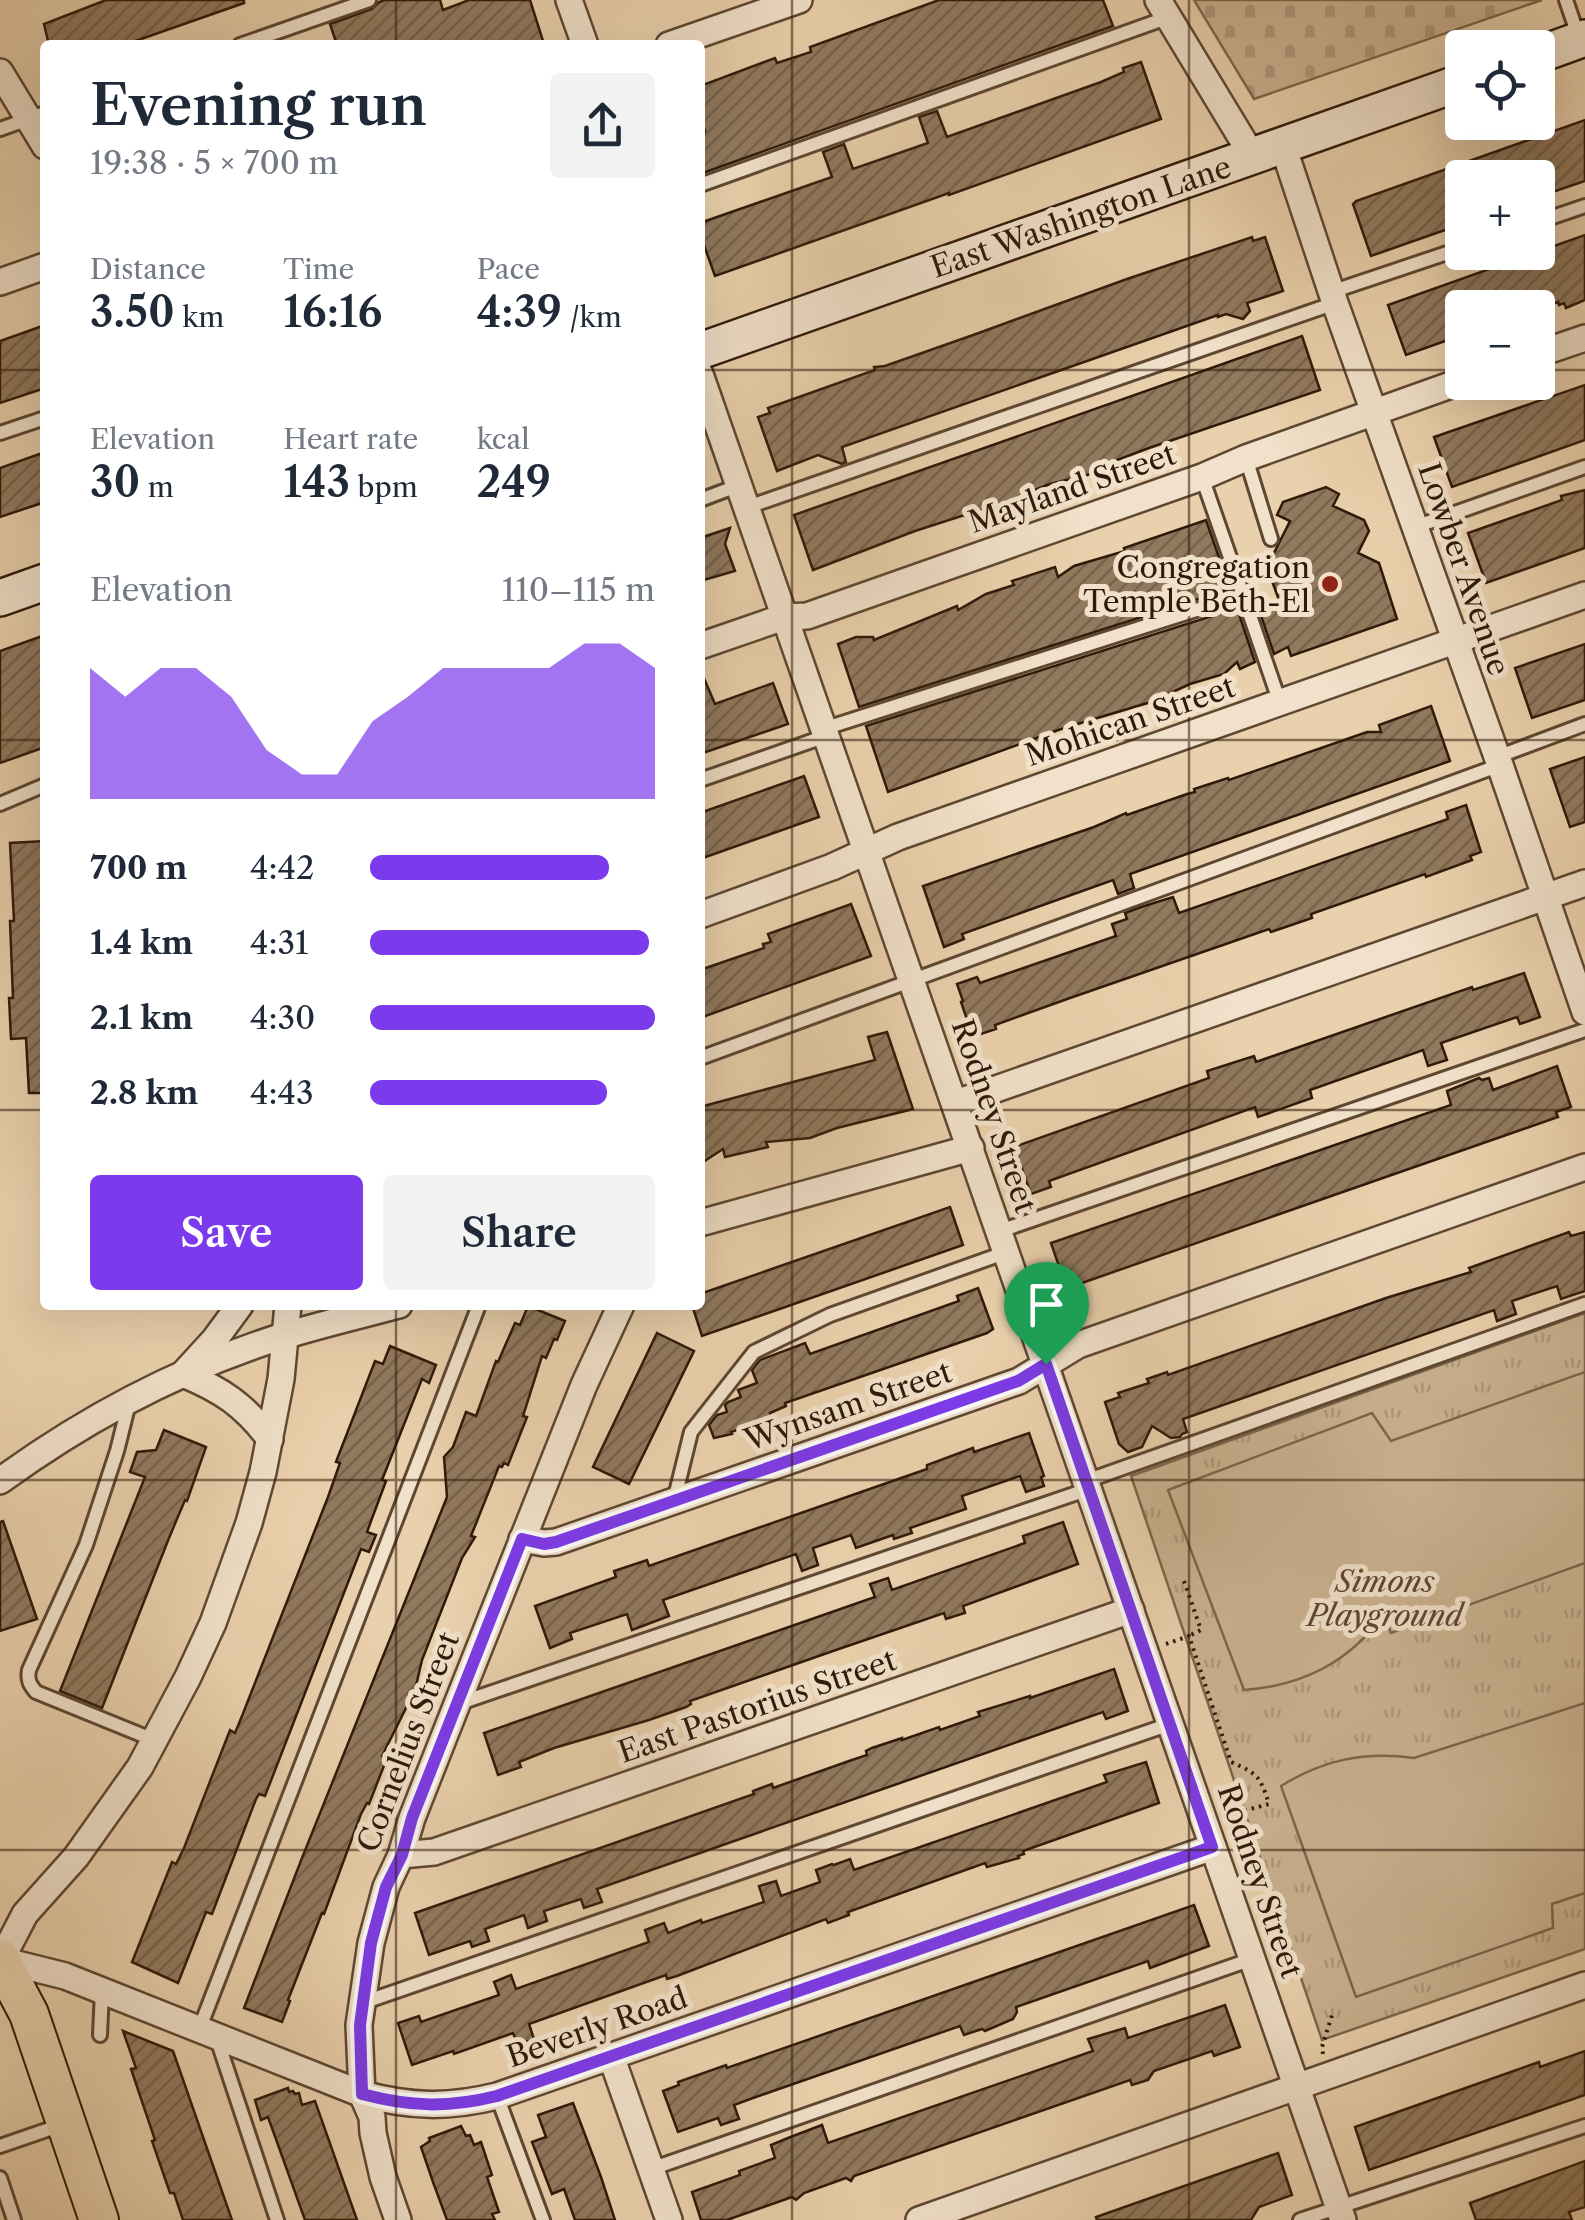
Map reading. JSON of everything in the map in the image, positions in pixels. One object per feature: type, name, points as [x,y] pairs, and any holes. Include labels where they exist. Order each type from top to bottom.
[{"type":"main road","points":[[1555,49],[1582,39]]},
{"type":"main road","name":"East Washington Lane","points":[[705,349],[1445,88]]},
{"type":"main road","points":[[0,598],[40,584]]},
{"type":"main road","points":[[0,1960],[29,2014],[99,2220]]},
{"type":"street","points":[[569,0],[583,40]]},
{"type":"street","points":[[683,40],[799,0]]},
{"type":"street","name":"Lowber Avenue","points":[[1163,9],[1268,152],[1333,298],[1585,1012]]},
{"type":"street","points":[[0,72],[37,116]]},
{"type":"street","points":[[0,282],[40,268]]},
{"type":"street","points":[[1555,348],[1585,338]]},
{"type":"street","name":"Mayland Street","points":[[705,644],[784,617],[807,616],[1445,387]]},
{"type":"street","name":"Rodney Street","points":[[705,389],[1341,2213]]},
{"type":"street","name":"Mohican Street","points":[[705,913],[832,867],[898,837],[1585,595]]},
{"type":"street","points":[[956,1103],[1585,883]]},
{"type":"street","points":[[705,1222],[971,1148]]},
{"type":"street","name":"Wynsam Street","points":[[522,1539],[544,1544],[556,1542],[1018,1381],[1078,1345],[1585,1167]]},
{"type":"street","points":[[183,1374],[216,1340],[237,1310]]},
{"type":"street","points":[[0,1960],[25,1914],[76,1857],[140,1766],[188,1677],[223,1598],[249,1523],[270,1438],[288,1310]]},
{"type":"street","points":[[0,1480],[130,1399],[183,1374],[286,1335],[380,1310]]},
{"type":"street","name":"Cornelius Street","points":[[398,2220],[383,2177],[372,2117],[362,2094],[360,2025],[376,1924],[412,1818],[522,1539],[619,1310]]},
{"type":"street","points":[[183,1374],[234,1400],[270,1438]]},
{"type":"street","name":"East Pastorius Street","points":[[402,1855],[434,1852],[1131,1610]]},
{"type":"street","name":"Beverly Road","points":[[0,1960],[65,1976],[362,2094],[398,2104],[466,2104],[1212,1847]]},
{"type":"street","points":[[919,2220],[1585,1985]]},
{"type":"street","points":[[611,2056],[669,2220]]},
{"type":"lane","points":[[254,40],[369,0]]},
{"type":"lane","points":[[1566,0],[1582,39]]},
{"type":"lane","points":[[705,184],[1163,9]]},
{"type":"lane","points":[[0,129],[37,116]]},
{"type":"lane","points":[[1555,216],[1585,206]]},
{"type":"lane","points":[[705,500],[741,497],[1333,298],[1445,255]]},
{"type":"lane","points":[[0,433],[40,420]]},
{"type":"lane","points":[[1246,458],[1272,539]]},
{"type":"lane","points":[[1415,527],[1585,467]]},
{"type":"lane","points":[[1202,476],[1280,703]]},
{"type":"lane","points":[[705,778],[824,733],[1243,594]]},
{"type":"lane","points":[[705,1056],[1498,761],[1585,724]]},
{"type":"lane","points":[[0,804],[40,787]]},
{"type":"lane","points":[[674,1501],[691,1432],[754,1352],[830,1315],[1004,1242],[1585,1030]]},
{"type":"lane","points":[[457,1704],[1087,1485],[1585,1304]]},
{"type":"lane","points":[[277,2220],[208,2033],[478,1310]]},
{"type":"lane","points":[[130,1399],[86,1545],[28,1678],[36,1692],[154,1740]]},
{"type":"lane","points":[[362,2002],[1170,1724]]},
{"type":"lane","points":[[650,2169],[1252,1959]]},
{"type":"lane","points":[[100,2035],[102,1991]]},
{"type":"lane","points":[[497,2096],[543,2220]]},
{"type":"lane","points":[[0,2146],[66,2123]]},
{"type":"lane","points":[[1300,2220],[1341,2213],[1585,2126]]},
{"type":"lane","points":[[0,2178],[14,2220]]},
{"type":"path","points":[[1146,1652],[1201,1630],[1184,1582]]},
{"type":"path","points":[[1189,1636],[1231,1762],[1262,1780],[1269,1804],[1204,1822]]},
{"type":"path","points":[[1327,2076],[1322,2046],[1332,2015]]},
{"type":"green space","points":[[1194,0],[1542,0],[1445,30],[1445,33],[1254,99]]},
{"type":"green space","name":"Simons Playground","points":[[1585,1313],[1585,1949],[1322,2040],[1131,1476]]},
{"type":"green space","points":[[1585,1372],[1585,1563],[1391,1633],[1383,1614],[1356,1646],[1323,1668],[1285,1683],[1244,1690],[1168,1490],[1372,1413],[1391,1441]]},
{"type":"green space","points":[[1585,1703],[1585,1893],[1552,1904],[1553,1928],[1356,1997],[1281,1786],[1328,1764],[1361,1757],[1414,1758]]},
{"type":"building","points":[[106,0],[244,0],[138,40],[48,40],[44,24]]},
{"type":"building","points":[[440,0],[443,10],[469,0],[530,0],[543,40],[335,40],[330,24],[372,9],[379,2]]},
{"type":"building","points":[[939,0],[1103,0],[1113,26],[705,172],[705,84],[775,58],[777,63],[811,52],[810,47]]},
{"type":"building","points":[[1141,62],[1161,119],[715,276],[705,248],[705,221],[832,177],[823,152],[844,144],[853,169],[928,143],[919,117],[937,111],[947,137],[1101,82],[1124,72],[1123,68]]},
{"type":"building","points":[[1585,120],[1585,181],[1555,191],[1555,160],[1472,160],[1528,140],[1555,140],[1555,131]]},
{"type":"building","points":[[1445,170],[1445,230],[1371,256],[1353,204]]},
{"type":"building","points":[[1585,235],[1585,300],[1566,308],[1564,303],[1555,303],[1555,290],[1445,290],[1445,341],[1406,355],[1388,305],[1486,270],[1555,270],[1555,246]]},
{"type":"building","points":[[1252,237],[1253,241],[1265,237],[1283,291],[1247,303],[1250,311],[1243,319],[1218,315],[842,447],[846,462],[842,464],[818,455],[777,471],[758,417],[770,413],[768,408],[875,370],[874,367]]},
{"type":"building","points":[[40,327],[40,390],[0,403],[0,341]]},
{"type":"building","points":[[1302,336],[1320,390],[813,570],[794,515]]},
{"type":"building","points":[[1585,385],[1585,440],[1452,487],[1434,437],[1541,400],[1555,400],[1555,395]]},
{"type":"building","points":[[40,454],[40,504],[0,517],[0,468]]},
{"type":"building","name":"Congregation Temple Beth-El","points":[[1326,487],[1339,494],[1333,506],[1364,520],[1369,531],[1358,553],[1379,563],[1397,619],[1291,656],[1288,647],[1274,654],[1258,607],[1279,600],[1267,567],[1290,521],[1277,515],[1283,502]]},
{"type":"building","points":[[1585,490],[1585,548],[1486,583],[1468,533]]},
{"type":"building","points":[[1206,520],[1230,589],[859,707],[838,644],[856,637],[874,640],[957,606],[958,610],[986,594],[1014,585],[1012,581],[1055,567],[1058,577],[1074,566]]},
{"type":"building","points":[[730,528],[725,544],[735,571],[705,580],[705,536]]},
{"type":"building","points":[[1237,608],[1255,662],[1240,669],[1237,662],[1224,674],[1151,702],[1064,728],[888,792],[866,726]]},
{"type":"building","points":[[40,637],[40,749],[0,763],[0,651]]},
{"type":"building","points":[[1585,644],[1585,700],[1532,718],[1515,668]]},
{"type":"building","points":[[705,681],[715,704],[773,683],[788,724],[705,752]]},
{"type":"building","points":[[1431,706],[1450,761],[1130,874],[1134,888],[1118,894],[1113,880],[962,934],[964,939],[944,947],[923,886],[1195,792],[1194,789],[1367,732],[1381,732],[1379,725]]},
{"type":"building","points":[[1585,757],[1585,822],[1570,827],[1550,769]]},
{"type":"building","points":[[804,776],[819,817],[705,857],[705,811]]},
{"type":"building","points":[[1466,805],[1481,852],[1470,856],[1472,860],[1070,998],[995,1025],[996,1029],[975,1036],[971,1031],[957,984],[977,977],[980,983],[1116,936],[1112,924],[1127,919],[1125,913],[1141,907],[1173,897],[1179,913],[1448,819],[1446,812]]},
{"type":"building","points":[[40,841],[40,1093],[29,1093],[26,1038],[11,1039],[10,921],[14,921],[10,843]]},
{"type":"building","points":[[851,904],[871,956],[705,1016],[705,968],[764,948],[763,944],[771,942],[768,934]]},
{"type":"building","points":[[1524,973],[1540,1017],[1520,1024],[1517,1017],[1441,1043],[1447,1060],[1428,1066],[1423,1050],[1310,1090],[1312,1098],[1258,1117],[1255,1107],[1049,1181],[1051,1187],[1031,1194],[1014,1147],[1209,1078],[1207,1071],[1254,1056],[1256,1062],[1472,987],[1473,990]]},
{"type":"building","points":[[887,1032],[913,1109],[810,1138],[766,1142],[768,1147],[725,1157],[723,1149],[705,1161],[705,1106],[875,1060],[868,1037]]},
{"type":"building","points":[[1557,1066],[1571,1107],[1556,1112],[1558,1117],[1079,1284],[1078,1279],[1065,1284],[1051,1243],[1451,1105],[1447,1091],[1479,1078],[1489,1078],[1493,1090]]},
{"type":"building","points":[[950,1207],[963,1245],[702,1336],[694,1310],[705,1310],[705,1292]]},
{"type":"building","points":[[1569,1232],[1571,1236],[1585,1232],[1585,1291],[1561,1299],[1557,1286],[1512,1301],[1516,1314],[1497,1321],[1494,1310],[1183,1419],[1187,1432],[1180,1437],[1171,1438],[1152,1426],[1142,1447],[1128,1452],[1119,1444],[1105,1402],[1120,1397],[1118,1393],[1149,1383],[1147,1379],[1471,1272],[1469,1268]]},
{"type":"building","points":[[978,1288],[993,1329],[987,1333],[785,1403],[786,1406],[770,1413],[772,1418],[714,1438],[709,1425],[717,1415],[727,1412],[728,1402],[741,1397],[738,1390],[757,1383],[752,1370],[760,1360],[805,1343],[810,1354],[959,1301],[957,1296]]},
{"type":"building","points":[[526,1310],[538,1310],[565,1321],[546,1358],[542,1356],[523,1416],[527,1417],[508,1465],[499,1466],[471,1536],[475,1537],[462,1558],[422,1660],[415,1690],[382,1756],[387,1758],[369,1804],[361,1814],[282,2022],[244,2008],[447,1497],[444,1457],[453,1447],[466,1412],[476,1416],[496,1361],[515,1323],[520,1325]]},
{"type":"building","points":[[657,1333],[694,1351],[629,1484],[593,1467]]},
{"type":"building","points":[[390,1346],[436,1365],[429,1383],[422,1379],[382,1480],[386,1481],[367,1532],[376,1535],[369,1552],[361,1549],[265,1796],[259,1794],[256,1799],[212,1914],[206,1912],[178,1983],[132,1962],[172,1862],[176,1864],[184,1848],[230,1730],[235,1733],[242,1716],[328,1497],[340,1463],[336,1462],[375,1361],[383,1364]]},
{"type":"building","points":[[164,1430],[206,1447],[102,1708],[60,1691],[145,1477],[130,1472],[137,1452],[156,1450]]},
{"type":"building","points":[[1029,1433],[1044,1486],[1026,1492],[1020,1476],[962,1496],[966,1509],[910,1528],[912,1533],[856,1548],[851,1535],[813,1548],[818,1565],[802,1571],[796,1554],[663,1600],[669,1616],[632,1630],[627,1614],[570,1633],[572,1639],[550,1648],[535,1606],[616,1577],[614,1571],[647,1560],[649,1566],[927,1469],[927,1465],[973,1448],[974,1452]]},
{"type":"building","points":[[3,1521],[37,1619],[0,1631],[0,1522]]},
{"type":"building","points":[[1063,1522],[1078,1564],[963,1606],[965,1613],[946,1619],[944,1613],[833,1651],[690,1701],[686,1707],[649,1720],[554,1748],[498,1775],[484,1733],[875,1597],[870,1584],[888,1578],[892,1590],[1025,1543],[1023,1536]]},
{"type":"building","points":[[1114,1669],[1128,1711],[1106,1719],[1103,1712],[597,1889],[602,1902],[584,1908],[581,1899],[544,1911],[547,1921],[528,1928],[524,1915],[485,1929],[489,1941],[472,1947],[470,1941],[429,1955],[415,1913],[754,1794],[753,1791],[772,1784],[773,1788],[867,1755],[866,1751],[872,1748],[939,1727],[940,1730],[980,1716],[978,1712]]},
{"type":"building","points":[[1146,1762],[1159,1803],[1023,1851],[1019,1858],[987,1867],[985,1863],[848,1912],[849,1915],[828,1923],[826,1919],[677,1976],[667,1979],[666,1975],[529,2024],[534,2039],[518,2045],[513,2033],[412,2065],[398,2023],[419,2016],[421,2022],[499,1995],[494,1982],[511,1975],[516,1989],[649,1942],[645,1930],[664,1923],[668,1933],[764,1902],[759,1886],[776,1881],[781,1896],[820,1882],[816,1870],[832,1864],[850,1859],[854,1870],[1107,1782],[1104,1775]]},
{"type":"building","points":[[1194,1905],[1209,1946],[1150,1968],[1148,1961],[1016,2007],[1013,2019],[985,2031],[964,2035],[960,2026],[753,2098],[734,2105],[739,2119],[721,2125],[718,2118],[678,2132],[663,2091],[679,2085],[678,2082]]},
{"type":"building","points":[[1225,2005],[1240,2047],[1214,2056],[1212,2051],[1154,2071],[1148,2080],[1132,2085],[1130,2080],[854,2176],[851,2181],[846,2178],[804,2193],[796,2200],[792,2197],[727,2220],[701,2220],[692,2192],[775,2158],[771,2145],[788,2138],[822,2125],[828,2143],[1093,2051],[1088,2039],[1125,2028],[1128,2038]]},
{"type":"building","points":[[123,2031],[173,2051],[232,2220],[183,2220],[152,2141],[155,2140],[131,2069],[136,2068]]},
{"type":"building","points":[[1585,2051],[1585,2095],[1369,2170],[1355,2127],[1539,2062],[1540,2067]]},
{"type":"building","points":[[288,2088],[289,2092],[299,2093],[302,2105],[315,2101],[357,2220],[305,2220],[268,2117],[261,2120],[255,2100]]},
{"type":"building","points":[[573,2103],[615,2220],[575,2220],[564,2189],[552,2194],[532,2142],[546,2137],[538,2115]]},
{"type":"building","points":[[461,2126],[474,2145],[481,2142],[499,2212],[492,2214],[495,2220],[447,2220],[433,2182],[421,2147],[429,2138]]},
{"type":"building","points":[[1278,2153],[1292,2195],[1259,2207],[1251,2220],[1097,2220],[1096,2217]]},
{"type":"building","points":[[1585,2161],[1585,2207],[1569,2212],[1572,2220],[1476,2220],[1470,2203]]},
{"type":"place","name":"Congregation Temple Beth-El","points":[[1330,584]]},
{"type":"route","points":[[1046,1364],[1212,1847],[497,2096],[466,2104],[431,2106],[398,2104],[362,2094],[362,1996],[386,1887],[402,1855],[412,1818],[522,1539],[544,1544],[556,1542],[1018,1381],[1046,1364]]}]
